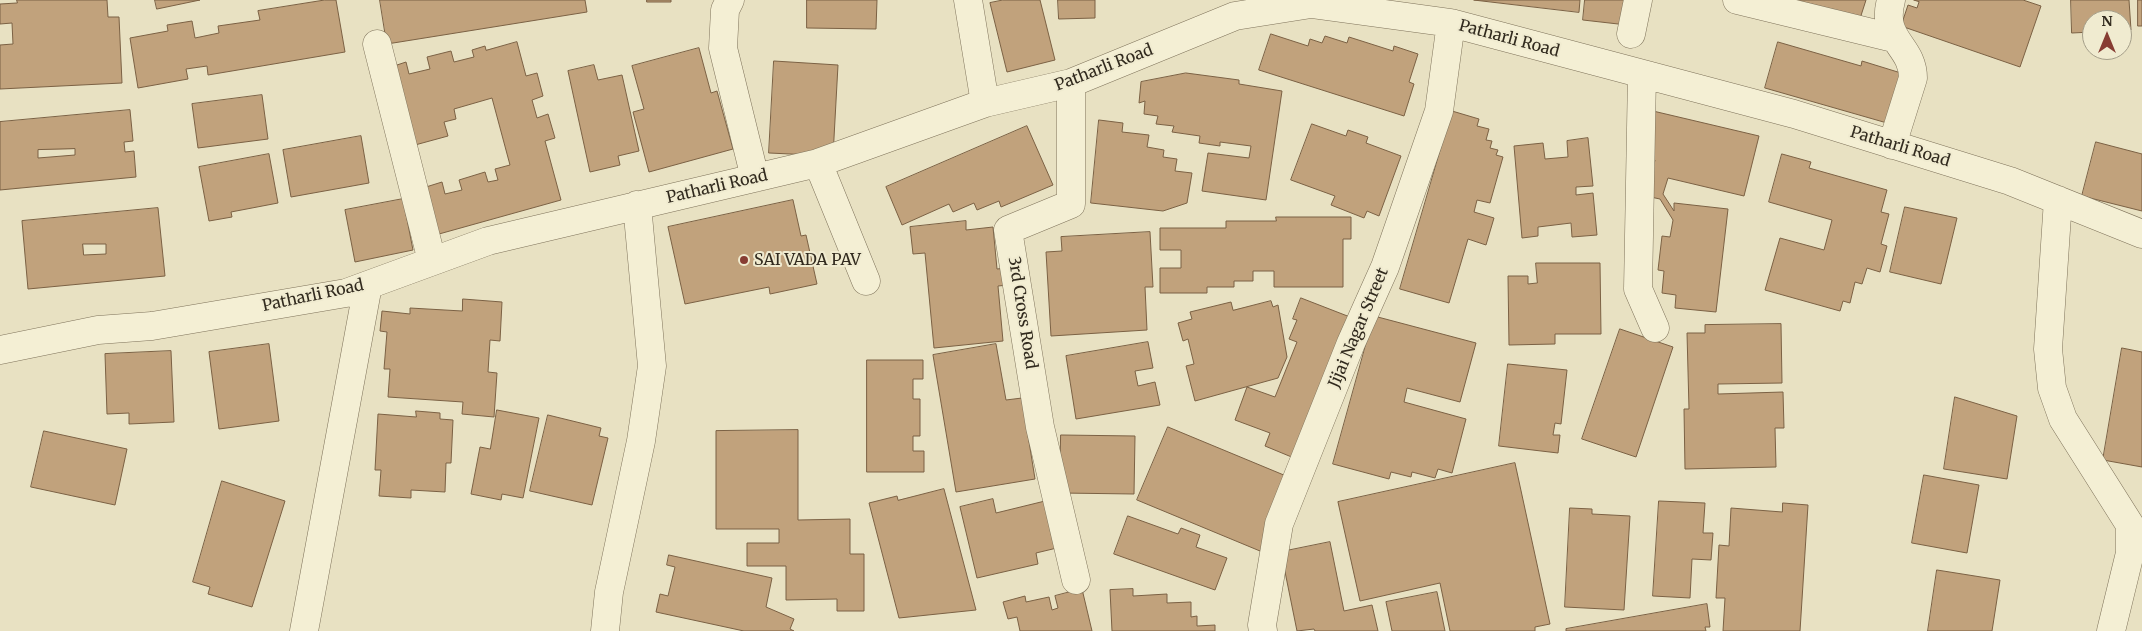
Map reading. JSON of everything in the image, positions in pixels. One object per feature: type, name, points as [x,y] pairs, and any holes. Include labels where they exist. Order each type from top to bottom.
[{"type":"street","points":[[730,0],[725,10],[723,48],[755,178]]},
{"type":"street","points":[[968,0],[985,103]]},
{"type":"street","points":[[1631,34],[1638,0]]},
{"type":"street","points":[[1737,0],[1893,38]]},
{"type":"street","points":[[1891,0],[1889,21],[1893,38],[1909,58],[1913,78],[1892,145]]},
{"type":"street","name":"Patharli Road","points":[[0,350],[98,330],[152,326],[346,293],[488,241],[818,163],[985,103],[1071,83],[1234,16],[1311,4],[1451,23],[1794,114],[2010,181],[2142,234]]},
{"type":"street","name":"Jijai Nagar Street","points":[[1263,631],[1279,524],[1351,343],[1385,267],[1410,196],[1439,111],[1451,23]]},
{"type":"street","points":[[377,44],[432,261]]},
{"type":"street","points":[[1642,75],[1638,289],[1655,328]]},
{"type":"street","name":"3rd Cross Road","points":[[1071,83],[1071,204],[1008,230],[1040,427],[1076,580]]},
{"type":"street","points":[[818,163],[866,282]]},
{"type":"street","points":[[2058,200],[2048,349],[2052,388],[2063,419],[2130,525],[2130,553],[2111,631]]},
{"type":"street","points":[[605,631],[609,592],[642,441],[652,366],[637,206]]},
{"type":"street","points":[[304,631],[368,285]]},
{"type":"building","points":[[17,0],[107,0],[108,17],[119,17],[122,83],[0,89],[0,45],[13,44],[12,23],[0,24],[0,4],[17,3]]},
{"type":"building","points":[[155,0],[200,0],[157,9]]},
{"type":"building","points":[[325,0],[336,0],[345,52],[208,75],[207,66],[186,69],[188,79],[138,88],[130,38],[168,31],[167,25],[192,21],[195,38],[219,33],[218,26],[260,20],[258,11]]},
{"type":"building","points":[[380,0],[585,0],[587,12],[387,44]]},
{"type":"building","points":[[647,0],[671,0],[671,2],[647,2]]},
{"type":"building","points":[[807,0],[877,0],[876,29],[807,28]]},
{"type":"building","points":[[1003,0],[1040,0],[1055,60],[1007,72],[990,3]]},
{"type":"building","points":[[1058,0],[1095,0],[1095,18],[1059,19]]},
{"type":"building","points":[[1474,0],[1580,0],[1579,12]]},
{"type":"building","points":[[1585,0],[1630,0],[1627,25],[1583,20]]},
{"type":"building","points":[[1766,0],[1866,0],[1857,28]]},
{"type":"building","points":[[1914,0],[2023,0],[2041,6],[2020,67],[1901,26],[1908,5],[1917,8],[1919,2]]},
{"type":"building","points":[[2071,0],[2129,0],[2130,10],[2082,10],[2082,32],[2072,33]]},
{"type":"building","points":[[2138,0],[2142,0],[2142,26],[2138,26]]},
{"type":"building","points":[[1271,34],[1308,46],[1310,39],[1322,43],[1325,36],[1347,43],[1349,37],[1393,51],[1394,46],[1418,54],[1409,82],[1414,84],[1404,116],[1259,70]]},
{"type":"building","points":[[517,42],[526,76],[537,73],[543,96],[532,100],[537,118],[548,114],[555,138],[545,141],[561,200],[439,234],[426,187],[442,182],[445,194],[462,190],[459,180],[485,172],[488,182],[498,180],[495,169],[510,165],[492,98],[454,109],[456,119],[444,122],[448,136],[415,145],[388,68],[406,62],[409,74],[430,69],[427,57],[451,51],[454,62],[474,57],[472,50],[485,46],[486,50]]},
{"type":"building","points":[[1778,42],[1861,66],[1862,61],[1901,73],[1887,123],[1765,88]]},
{"type":"building","points":[[699,48],[711,93],[717,91],[733,149],[649,172],[633,112],[644,109],[632,66]]},
{"type":"building","points":[[774,61],[838,65],[833,156],[769,153]]},
{"type":"building","points":[[594,65],[598,80],[622,75],[639,151],[618,156],[620,165],[590,172],[568,71]]},
{"type":"building","points":[[1186,73],[1239,80],[1239,84],[1282,91],[1266,200],[1202,191],[1208,153],[1249,158],[1251,146],[1220,142],[1220,146],[1199,143],[1200,136],[1172,132],[1174,126],[1156,124],[1158,116],[1144,114],[1145,101],[1139,103],[1141,82]]},
{"type":"building","points":[[262,95],[268,139],[198,148],[192,104]]},
{"type":"building","points":[[130,110],[133,141],[124,142],[125,152],[134,151],[136,177],[0,190],[0,122]],"holes":[[[75,149],[75,155],[38,158],[38,150]]]},
{"type":"building","points":[[1452,111],[1479,119],[1477,126],[1489,129],[1486,140],[1492,141],[1490,148],[1498,150],[1496,155],[1503,157],[1490,203],[1477,200],[1474,212],[1494,218],[1486,245],[1468,239],[1449,303],[1400,289]]},
{"type":"building","points":[[1653,111],[1759,136],[1744,196],[1668,178],[1663,194],[1674,211],[1674,203],[1728,209],[1716,312],[1675,308],[1676,295],[1662,293],[1664,271],[1658,270],[1662,236],[1670,237],[1673,220],[1660,199],[1641,195],[1650,181],[1655,160],[1642,157]]},
{"type":"building","points":[[1099,120],[1123,123],[1122,132],[1149,135],[1147,147],[1164,150],[1163,157],[1177,159],[1175,171],[1192,173],[1187,203],[1163,211],[1091,203]]},
{"type":"building","points":[[1312,124],[1346,136],[1348,130],[1368,137],[1366,143],[1401,156],[1379,216],[1367,211],[1364,218],[1331,205],[1335,196],[1291,180]]},
{"type":"building","points":[[1027,126],[1053,185],[1001,207],[999,201],[977,210],[974,203],[953,212],[949,204],[902,225],[886,187]]},
{"type":"building","points":[[361,136],[369,183],[291,197],[283,150]]},
{"type":"building","points":[[1588,138],[1593,186],[1576,187],[1576,195],[1593,193],[1597,235],[1572,237],[1571,223],[1538,227],[1538,236],[1522,238],[1514,146],[1543,143],[1545,159],[1568,157],[1567,141]]},
{"type":"building","points":[[2096,142],[2142,154],[2142,211],[2082,196]]},
{"type":"building","points":[[269,154],[278,203],[231,212],[232,217],[209,221],[199,167]]},
{"type":"building","points":[[1782,154],[1811,162],[1809,168],[1887,190],[1881,212],[1889,214],[1881,244],[1887,246],[1880,272],[1867,268],[1862,284],[1855,282],[1850,303],[1843,301],[1840,311],[1765,290],[1780,238],[1824,250],[1832,220],[1769,202]]},
{"type":"building","points":[[403,199],[413,250],[355,262],[345,210]]},
{"type":"building","name":"SAI VADA PAV","points":[[793,200],[801,236],[806,235],[817,284],[770,294],[769,287],[685,304],[668,227]]},
{"type":"building","points":[[1905,207],[1957,218],[1941,284],[1890,272]]},
{"type":"building","points":[[158,208],[165,276],[28,289],[22,221]],"holes":[[[83,244],[106,244],[106,254],[84,255]]]},
{"type":"building","points":[[1276,217],[1351,217],[1351,239],[1343,239],[1343,287],[1274,287],[1274,271],[1253,271],[1253,281],[1234,281],[1234,287],[1207,287],[1207,293],[1160,293],[1160,268],[1181,268],[1181,250],[1160,250],[1160,228],[1226,228],[1226,221],[1276,221]]},
{"type":"building","points":[[966,221],[966,230],[993,227],[997,269],[1006,268],[1008,285],[998,286],[1003,341],[934,348],[925,253],[913,254],[910,227]]},
{"type":"building","points":[[1150,232],[1153,287],[1145,287],[1147,330],[1051,336],[1046,252],[1062,251],[1061,237]]},
{"type":"building","points":[[1536,263],[1600,263],[1601,334],[1555,334],[1555,344],[1509,345],[1508,276],[1528,276],[1528,284],[1537,283]]},
{"type":"building","points":[[1301,298],[1350,317],[1294,458],[1265,446],[1270,433],[1235,420],[1247,387],[1275,397],[1297,342],[1289,339],[1297,320],[1293,319]]},
{"type":"building","points":[[463,299],[502,302],[500,341],[490,340],[488,372],[497,373],[494,417],[462,414],[463,402],[388,397],[390,369],[384,369],[387,332],[380,331],[382,311],[410,314],[410,308],[462,311]]},
{"type":"building","points":[[1271,301],[1273,307],[1278,305],[1287,357],[1278,378],[1195,401],[1186,366],[1194,364],[1188,339],[1183,341],[1178,323],[1192,319],[1190,312],[1231,302],[1233,310]]},
{"type":"building","points":[[1374,316],[1476,343],[1460,402],[1407,388],[1404,402],[1466,419],[1452,473],[1438,469],[1435,478],[1412,472],[1411,477],[1391,472],[1389,479],[1333,464]]},
{"type":"building","points":[[1781,324],[1782,383],[1718,384],[1718,394],[1783,392],[1784,428],[1775,428],[1776,467],[1685,469],[1684,409],[1689,409],[1687,333],[1705,333],[1705,325]]},
{"type":"building","points":[[1620,329],[1673,347],[1636,457],[1582,439]]},
{"type":"building","points":[[1148,342],[1153,368],[1135,371],[1138,386],[1155,382],[1160,405],[1076,419],[1066,356]]},
{"type":"building","points":[[269,344],[279,421],[219,429],[209,352]]},
{"type":"building","points":[[996,344],[1006,400],[1022,398],[1035,479],[956,492],[933,355]]},
{"type":"building","points":[[2122,348],[2142,352],[2142,467],[2103,460]]},
{"type":"building","points":[[171,351],[174,422],[129,424],[129,413],[107,414],[105,354]]},
{"type":"building","points":[[867,360],[923,360],[923,379],[913,379],[913,399],[920,399],[920,436],[913,436],[913,451],[924,451],[924,472],[867,472]]},
{"type":"building","points":[[1508,364],[1567,370],[1561,424],[1555,423],[1553,435],[1560,435],[1558,453],[1499,446]]},
{"type":"building","points":[[1955,397],[2017,416],[2007,479],[1944,469]]},
{"type":"building","points":[[497,410],[539,418],[523,498],[502,494],[501,500],[471,494],[480,447],[490,449]]},
{"type":"building","points":[[416,411],[440,413],[440,419],[453,420],[451,463],[446,463],[445,492],[411,490],[411,498],[379,496],[381,470],[375,470],[378,414],[416,417]]},
{"type":"building","points":[[548,415],[601,428],[599,436],[608,438],[592,505],[530,491]]},
{"type":"building","points":[[1168,427],[1291,478],[1260,551],[1137,500]]},
{"type":"building","points":[[798,430],[798,520],[850,519],[850,554],[864,554],[864,611],[837,611],[837,599],[786,600],[786,566],[747,566],[747,543],[779,543],[779,529],[716,529],[716,431]]},
{"type":"building","points":[[44,431],[127,449],[115,505],[31,487]]},
{"type":"building","points":[[1061,435],[1135,436],[1134,494],[1060,493]]},
{"type":"building","points":[[1515,463],[1550,624],[1535,627],[1535,631],[1450,631],[1440,583],[1360,601],[1338,502]]},
{"type":"building","points":[[1924,475],[1979,485],[1967,553],[1912,543]]},
{"type":"building","points":[[222,481],[285,501],[252,607],[208,594],[210,587],[193,582]]},
{"type":"building","points":[[944,489],[976,610],[899,618],[869,503],[897,496],[898,500]]},
{"type":"building","points":[[993,499],[996,513],[1045,501],[1061,547],[1036,553],[1038,564],[977,578],[960,507]]},
{"type":"building","points":[[1659,501],[1705,503],[1703,533],[1713,533],[1711,560],[1692,559],[1690,598],[1653,596]]},
{"type":"building","points":[[1783,503],[1808,505],[1800,631],[1723,631],[1725,598],[1716,598],[1719,545],[1729,546],[1731,508],[1782,512]]},
{"type":"building","points":[[1570,508],[1592,509],[1592,514],[1630,516],[1624,610],[1565,607]]},
{"type":"building","points":[[1128,516],[1178,534],[1181,528],[1200,535],[1196,547],[1227,558],[1215,590],[1114,554]]},
{"type":"building","points":[[1330,542],[1344,611],[1372,605],[1378,631],[1315,631],[1314,629],[1297,631],[1281,552]]},
{"type":"building","points":[[669,555],[772,578],[766,607],[794,619],[790,629],[794,631],[744,631],[656,612],[660,594],[668,596],[675,567],[667,565]]},
{"type":"building","points":[[1937,570],[2000,580],[1992,631],[1928,631]]},
{"type":"building","points":[[1082,589],[1092,631],[1020,631],[1017,617],[1008,619],[1003,602],[1025,596],[1026,602],[1049,597],[1052,610],[1058,608],[1055,596]]},
{"type":"building","points":[[1133,589],[1133,596],[1167,594],[1167,603],[1191,602],[1191,617],[1197,616],[1197,626],[1215,625],[1215,631],[1112,631],[1110,590]]},
{"type":"building","points":[[1437,592],[1445,631],[1392,631],[1386,602]]},
{"type":"building","points":[[1707,604],[1710,627],[1705,627],[1706,631],[1566,631],[1566,629]]},
{"type":"place","name":"SAI VADA PAV","points":[[744,260]]}]
